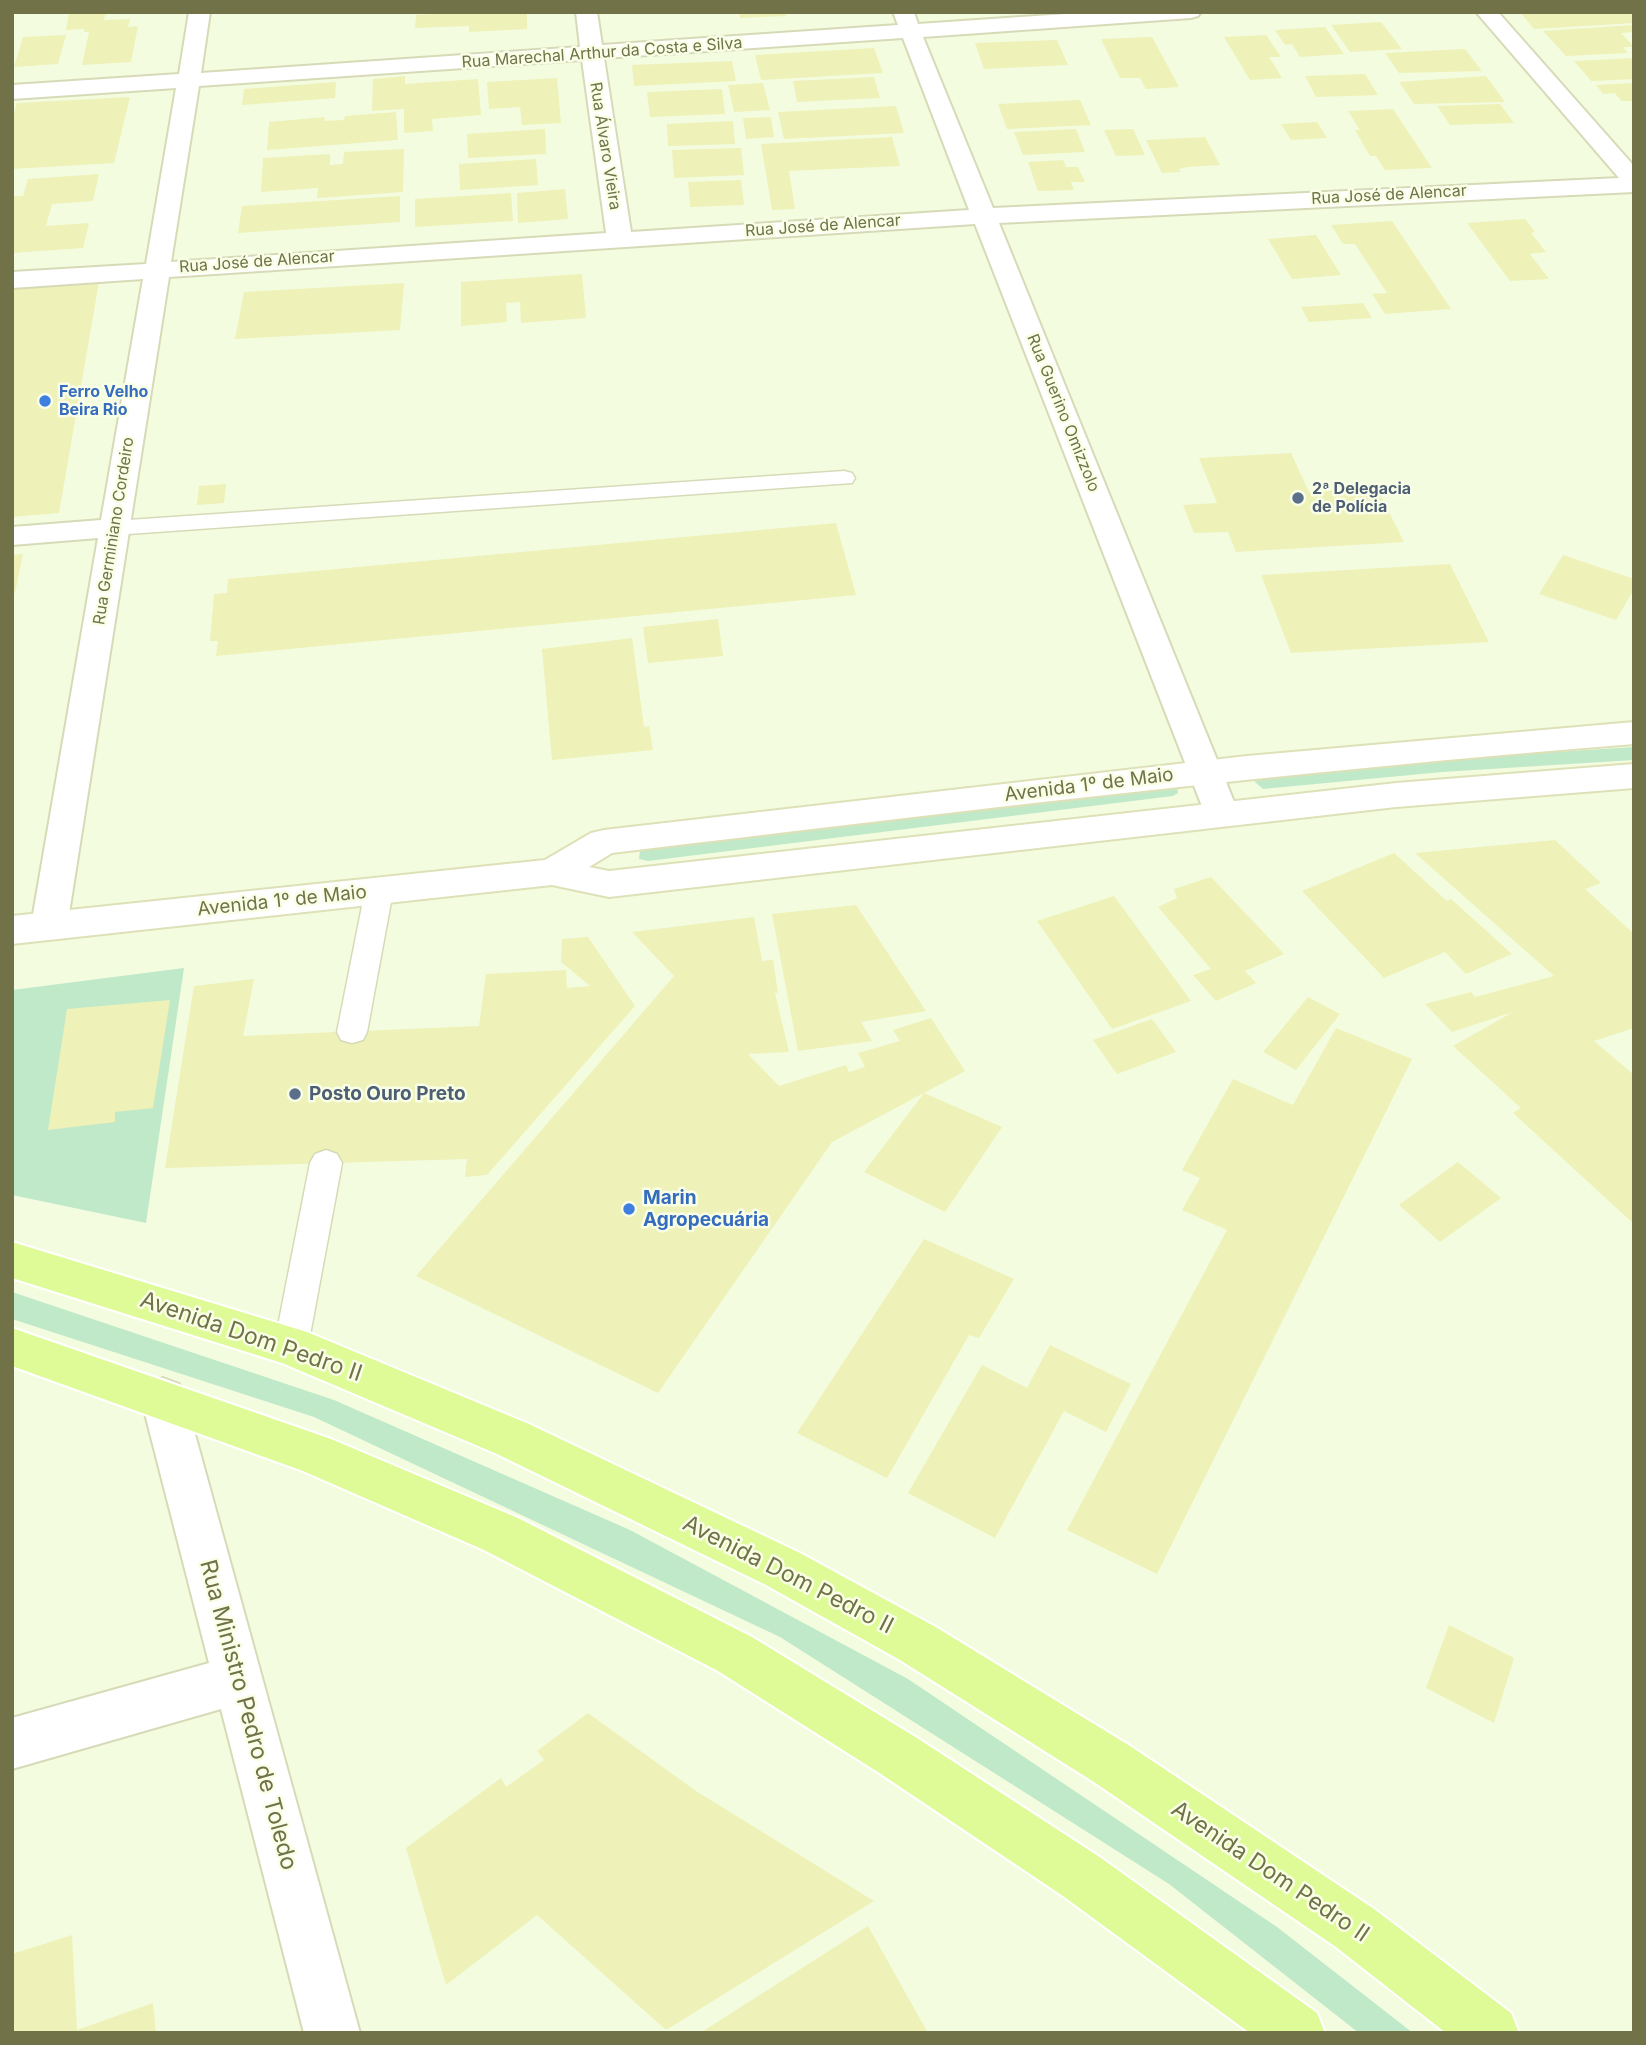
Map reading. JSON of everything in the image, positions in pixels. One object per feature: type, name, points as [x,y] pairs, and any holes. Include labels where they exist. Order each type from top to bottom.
[{"type":"main road","name":"Avenida Dom Pedro II","points":[[12,1260],[291,1346],[513,1439],[783,1569],[917,1643],[1112,1764],[1355,1928],[1490,2033]]},
{"type":"main road","points":[[12,1347],[163,1398],[315,1454],[500,1534],[735,1654],[899,1756],[1082,1877],[1297,2033]]},
{"type":"street","name":"Rua Germiniano Cordeiro","points":[[49,926],[200,12]]},
{"type":"street","name":"Rua Álvaro Vieira","points":[[586,12],[619,238]]},
{"type":"street","name":"Rua Marechal Arthur da Costa e Silva","points":[[12,92],[592,54],[907,22],[1191,12]]},
{"type":"street","points":[[1486,12],[1634,183]]},
{"type":"street","name":"Rua Guerino Omizzolo","points":[[907,22],[1223,814]]},
{"type":"street","name":"Rua José de Alencar","points":[[12,280],[984,216],[1634,183]]},
{"type":"street","points":[[12,536],[114,528]]},
{"type":"street","name":"Avenida 1º de Maio","points":[[552,872],[604,842],[1205,771],[1407,750],[1634,733]]},
{"type":"street","name":"Avenida 1º de Maio","points":[[12,930],[552,872],[609,884],[1396,795],[1634,776]]},
{"type":"street","name":"Rua Ministro Pedro de Toledo","points":[[163,1398],[332,2033]]},
{"type":"street","points":[[12,1744],[238,1679]]},
{"type":"lane","points":[[114,528],[844,478]]},
{"type":"lane","points":[[352,1032],[379,891]]},
{"type":"lane","points":[[291,1346],[326,1163]]},
{"type":"green space","points":[[1634,747],[1634,760],[1442,772],[1263,789],[1255,782],[1255,776],[1442,759]]},
{"type":"green space","points":[[1177,787],[1178,793],[1173,796],[648,861],[639,859],[640,850]]},
{"type":"green space","points":[[184,968],[146,1223],[12,1195],[12,990]]},
{"type":"green space","points":[[12,1292],[334,1400],[630,1530],[908,1679],[1277,1927],[1413,2033],[1359,2033],[1169,1884],[780,1637],[314,1417],[12,1319]]},
{"type":"building","points":[[69,12],[115,12],[105,15],[104,20],[130,19],[128,27],[138,26],[131,62],[82,65],[89,32],[84,32],[84,29],[66,30]]},
{"type":"building","points":[[527,12],[527,29],[469,32],[469,26],[415,28],[416,15]]},
{"type":"building","points":[[739,12],[785,12],[786,16],[740,18]]},
{"type":"building","points":[[1520,12],[1634,12],[1634,23],[1534,29]]},
{"type":"building","points":[[1381,22],[1402,49],[1350,52],[1331,25]]},
{"type":"building","points":[[1634,25],[1634,32],[1621,33],[1634,47],[1623,47],[1628,53],[1566,56],[1543,31]]},
{"type":"building","points":[[1325,27],[1344,54],[1300,57],[1292,44],[1285,45],[1275,30]]},
{"type":"building","points":[[66,35],[58,64],[14,67],[23,37]]},
{"type":"building","points":[[1266,35],[1281,57],[1269,57],[1282,78],[1250,80],[1224,37]]},
{"type":"building","points":[[1152,37],[1179,87],[1146,89],[1140,78],[1120,78],[1101,39]]},
{"type":"building","points":[[1057,40],[1068,65],[984,69],[975,43]]},
{"type":"building","points":[[874,48],[883,73],[761,80],[755,55]]},
{"type":"building","points":[[1465,49],[1482,71],[1399,73],[1385,53]]},
{"type":"building","points":[[1634,58],[1634,79],[1591,81],[1574,61]]},
{"type":"building","points":[[732,61],[736,81],[634,86],[632,65]]},
{"type":"building","points":[[1365,74],[1378,95],[1316,97],[1305,76]]},
{"type":"building","points":[[405,76],[405,84],[478,79],[481,115],[432,119],[433,131],[404,133],[404,109],[372,111],[373,79]]},
{"type":"building","points":[[1486,76],[1505,102],[1414,104],[1399,82]]},
{"type":"building","points":[[874,77],[880,98],[797,102],[793,81]]},
{"type":"building","points":[[557,78],[561,123],[522,125],[520,107],[489,109],[487,82]]},
{"type":"building","points":[[336,82],[335,98],[242,105],[244,89]]},
{"type":"building","points":[[763,83],[770,110],[734,112],[728,85]]},
{"type":"building","points":[[1634,83],[1634,101],[1621,101],[1615,93],[1603,94],[1596,85]]},
{"type":"building","points":[[722,89],[725,114],[650,117],[647,92]]},
{"type":"building","points":[[130,97],[114,163],[12,169],[12,120],[17,103]]},
{"type":"building","points":[[1080,100],[1091,125],[1007,129],[998,104]]},
{"type":"building","points":[[1500,104],[1514,123],[1450,125],[1437,106]]},
{"type":"building","points":[[896,106],[904,133],[784,139],[778,112]]},
{"type":"building","points":[[1393,109],[1432,168],[1385,170],[1376,156],[1370,156],[1355,130],[1360,130],[1348,111]]},
{"type":"building","points":[[396,112],[398,140],[267,150],[269,122],[325,117],[324,121],[344,120],[345,116]]},
{"type":"building","points":[[771,117],[774,137],[746,139],[743,118]]},
{"type":"building","points":[[733,121],[735,144],[668,146],[667,124]]},
{"type":"building","points":[[1317,122],[1327,138],[1291,140],[1281,124]]},
{"type":"building","points":[[545,129],[546,154],[468,158],[467,134]]},
{"type":"building","points":[[1076,129],[1085,152],[1023,155],[1014,132]]},
{"type":"building","points":[[1133,129],[1145,155],[1116,156],[1104,130]]},
{"type":"building","points":[[892,137],[900,166],[789,171],[795,209],[772,210],[761,144]]},
{"type":"building","points":[[1205,137],[1220,165],[1188,167],[1179,169],[1180,172],[1162,173],[1146,140]]},
{"type":"building","points":[[741,148],[744,175],[674,178],[672,150]]},
{"type":"building","points":[[404,149],[403,192],[317,198],[318,188],[261,192],[263,158],[330,154],[330,165],[343,164],[344,152]]},
{"type":"building","points":[[536,159],[538,185],[460,190],[459,164]]},
{"type":"building","points":[[1063,160],[1066,167],[1078,167],[1085,182],[1071,182],[1074,190],[1038,191],[1028,162]]},
{"type":"building","points":[[99,174],[93,201],[52,204],[46,226],[89,223],[83,248],[12,253],[12,203],[14,196],[23,196],[28,179]]},
{"type":"building","points":[[741,180],[744,205],[690,207],[688,182]]},
{"type":"building","points":[[565,189],[568,219],[518,223],[517,193]]},
{"type":"building","points":[[511,193],[513,221],[415,227],[415,199]]},
{"type":"building","points":[[400,196],[400,222],[238,233],[242,206]]},
{"type":"building","points":[[1525,219],[1535,232],[1531,233],[1546,252],[1530,254],[1549,279],[1510,281],[1467,223]]},
{"type":"building","points":[[1392,221],[1451,309],[1385,314],[1372,294],[1387,293],[1355,244],[1343,244],[1331,225]]},
{"type":"building","points":[[1316,235],[1341,275],[1292,279],[1268,239]]},
{"type":"building","points":[[582,274],[586,318],[521,323],[520,302],[506,303],[507,322],[461,326],[461,282]]},
{"type":"building","name":"Ferro Velho Beira Rio","points":[[99,282],[59,513],[12,517],[12,289]]},
{"type":"building","points":[[404,283],[400,330],[235,339],[244,292]]},
{"type":"building","points":[[1363,303],[1372,318],[1309,322],[1301,307]]},
{"type":"building","name":"2ª Delegacia de Polícia","points":[[1291,453],[1309,492],[1377,488],[1404,542],[1236,552],[1228,532],[1194,533],[1183,505],[1217,503],[1199,458]]},
{"type":"building","points":[[226,484],[224,503],[197,505],[199,486]]},
{"type":"building","points":[[836,523],[856,595],[216,656],[218,641],[210,641],[214,594],[227,593],[228,579]]},
{"type":"building","points":[[23,554],[15,593],[12,593],[12,555]]},
{"type":"building","points":[[1563,555],[1634,579],[1634,589],[1616,620],[1539,594]]},
{"type":"building","points":[[1450,564],[1489,642],[1291,653],[1261,575]]},
{"type":"building","points":[[718,619],[723,656],[648,663],[643,627]]},
{"type":"building","points":[[632,638],[644,727],[649,726],[653,750],[552,760],[542,649]]},
{"type":"building","points":[[1555,840],[1601,883],[1585,889],[1634,934],[1634,1028],[1594,1041],[1634,1075],[1634,1224],[1513,1113],[1521,1108],[1453,1046],[1513,1012],[1452,1032],[1425,1004],[1471,992],[1475,997],[1554,976],[1415,853]]},
{"type":"building","points":[[1394,853],[1447,901],[1451,899],[1512,954],[1466,974],[1445,952],[1384,978],[1302,891]]},
{"type":"building","points":[[1211,877],[1284,954],[1245,971],[1256,983],[1216,1001],[1193,975],[1211,969],[1158,907],[1177,898],[1174,889]]},
{"type":"building","points":[[1114,896],[1191,1001],[1112,1029],[1037,921]]},
{"type":"building","points":[[856,905],[926,1011],[861,1022],[872,1041],[798,1051],[772,914]]},
{"type":"building","name":"Marin Agropecuária","points":[[754,917],[762,961],[773,960],[778,993],[775,993],[789,1052],[748,1054],[779,1086],[846,1065],[849,1072],[865,1067],[858,1053],[900,1041],[893,1030],[931,1018],[965,1071],[832,1142],[658,1393],[416,1276],[674,976],[632,932]]},
{"type":"building","points":[[588,937],[635,1006],[487,1175],[465,1177],[467,1159],[165,1168],[194,986],[254,979],[243,1036],[479,1026],[486,974],[566,970],[567,988],[590,986],[561,962],[562,939]]},
{"type":"building","points":[[1308,997],[1340,1014],[1296,1070],[1263,1052]]},
{"type":"building","points":[[170,1000],[153,1108],[115,1112],[115,1122],[48,1130],[67,1009]]},
{"type":"building","points":[[1152,1019],[1176,1052],[1117,1074],[1093,1040]]},
{"type":"building","points":[[1336,1028],[1412,1059],[1157,1574],[1067,1530],[1227,1230],[1182,1210],[1200,1178],[1182,1170],[1233,1079],[1293,1105]]},
{"type":"building","points":[[924,1093],[1002,1127],[945,1212],[864,1172]]},
{"type":"building","points":[[1458,1162],[1501,1198],[1440,1242],[1399,1205]]},
{"type":"building","points":[[924,1239],[1014,1279],[979,1338],[969,1335],[887,1478],[797,1433]]},
{"type":"building","points":[[1050,1345],[1131,1384],[1106,1432],[1064,1411],[995,1538],[908,1493],[982,1365],[1027,1388]]},
{"type":"building","points":[[1449,1625],[1514,1658],[1494,1723],[1426,1688]]},
{"type":"building","points":[[588,1713],[696,1791],[874,1901],[666,2030],[537,1915],[446,1985],[406,1848],[501,1778],[506,1787],[544,1760],[537,1751]]},
{"type":"building","points":[[868,1926],[928,2033],[700,2033]]},
{"type":"building","points":[[72,1935],[77,2030],[153,2003],[156,2033],[12,2033],[12,1954]]},
{"type":"place","name":"Ferro Velho Beira Rio","points":[[45,401]]},
{"type":"place","name":"2ª Delegacia de Polícia","points":[[1298,498]]},
{"type":"place","name":"Posto Ouro Preto","points":[[295,1094]]},
{"type":"place","name":"Marin Agropecuária","points":[[629,1209]]}]
